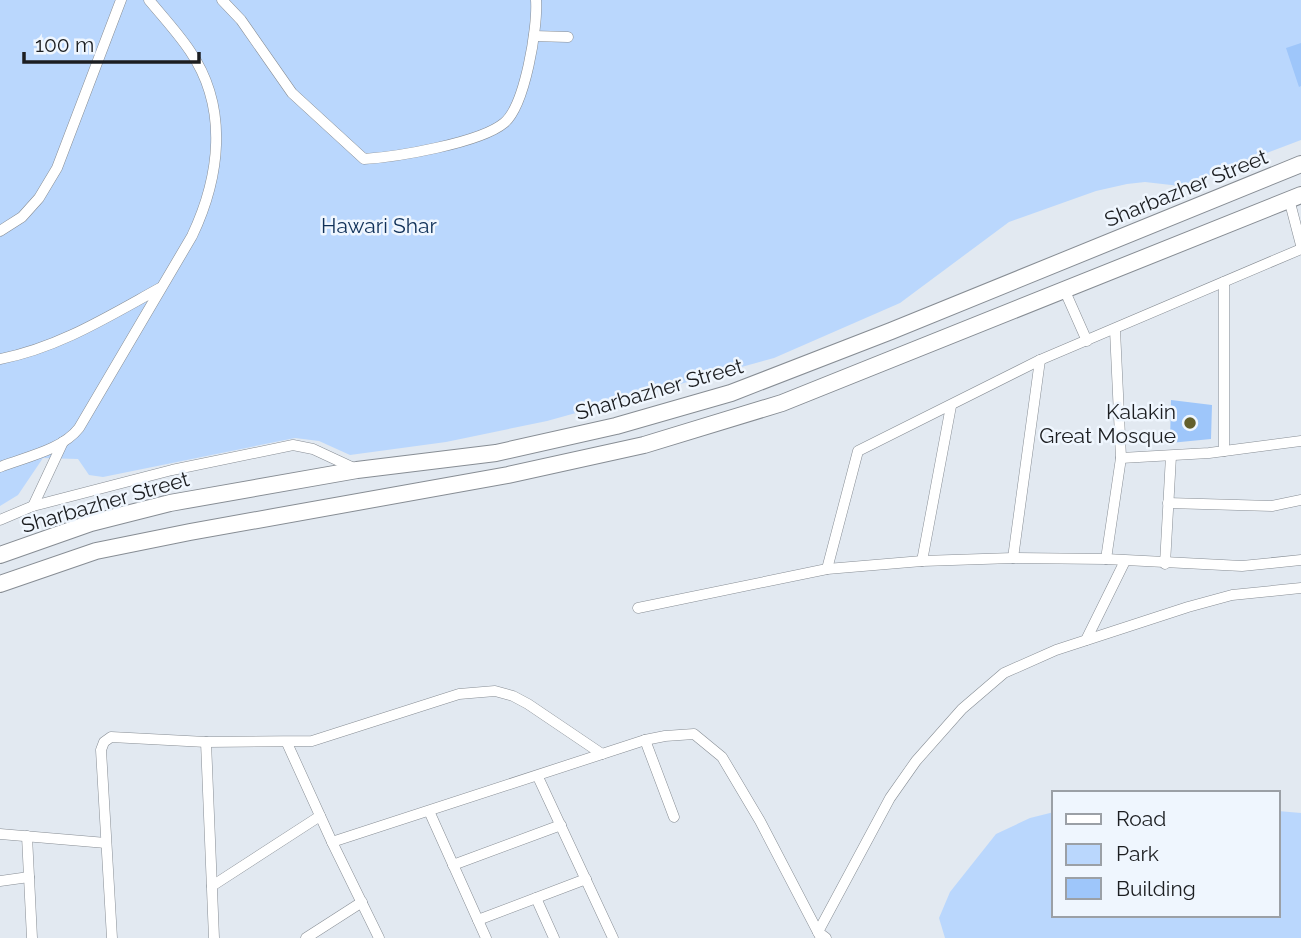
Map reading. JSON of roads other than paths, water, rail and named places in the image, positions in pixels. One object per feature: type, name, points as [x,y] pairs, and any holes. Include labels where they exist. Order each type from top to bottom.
[{"type":"main road","name":"Sharbazher Street","points":[[0,555],[91,523],[160,505],[357,470],[496,453],[595,431],[731,393],[891,331],[1301,164]]},
{"type":"main road","points":[[0,584],[96,551],[508,475],[644,445],[782,403],[1295,197]]},
{"type":"main road","points":[[595,431],[601,454]]},
{"type":"street","points":[[0,232],[22,218],[39,198],[57,168],[121,0]]},
{"type":"street","points":[[0,467],[73,436],[192,236],[204,211],[216,160],[217,131],[212,100],[203,75],[190,52],[149,0]]},
{"type":"street","points":[[222,0],[240,20],[292,93],[364,159],[407,155],[436,148],[490,131],[505,123],[520,96],[534,36],[537,0]]},
{"type":"street","points":[[534,36],[568,37]]},
{"type":"street","points":[[827,569],[858,451],[1040,360],[1115,330],[1301,247],[1295,197]]},
{"type":"street","points":[[1224,282],[1224,451]]},
{"type":"street","points":[[0,359],[46,346],[78,333],[160,288]]},
{"type":"street","points":[[1064,289],[1087,341]]},
{"type":"street","points":[[1106,559],[1121,457],[1115,330]]},
{"type":"street","points":[[1013,558],[1040,360]]},
{"type":"street","points":[[922,561],[951,406]]},
{"type":"street","points":[[1121,457],[1171,456],[1301,441]]},
{"type":"street","points":[[33,506],[63,442]]},
{"type":"street","points":[[0,520],[33,506],[172,470],[293,445],[313,449],[357,470]]},
{"type":"street","points":[[1165,564],[1171,456]]},
{"type":"street","points":[[1168,503],[1272,506],[1301,500]]},
{"type":"street","points":[[638,608],[827,569],[922,561],[1106,559],[1242,566],[1301,560]]},
{"type":"street","points":[[1086,640],[1125,561]]},
{"type":"street","points":[[822,936],[890,798],[937,736],[1004,673],[1056,650],[1232,595],[1301,588]]},
{"type":"street","points":[[112,938],[101,750],[104,742],[111,737],[206,742],[312,741],[459,694],[487,691],[513,696],[528,704],[602,754]]},
{"type":"street","points":[[332,842],[645,740],[694,734],[722,757],[822,936]]},
{"type":"street","points":[[645,740],[674,817]]},
{"type":"street","points":[[206,742],[214,938]]},
{"type":"street","points":[[287,743],[379,938]]},
{"type":"street","points":[[538,777],[613,938]]},
{"type":"street","points":[[429,811],[486,938]]},
{"type":"street","points":[[212,886],[320,816]]},
{"type":"street","points":[[453,865],[561,825]]},
{"type":"street","points":[[0,834],[106,843]]},
{"type":"street","points":[[27,836],[32,938]]},
{"type":"street","points":[[0,881],[29,877]]},
{"type":"street","points":[[478,920],[586,878]]},
{"type":"street","points":[[536,898],[554,938]]},
{"type":"street","points":[[306,938],[362,902]]},
{"type":"place","name":"Kalakin Great Mosque","points":[[1190,423]]},
{"type":"park label","name":"Hawari Shar","points":[[379,225]]}]
